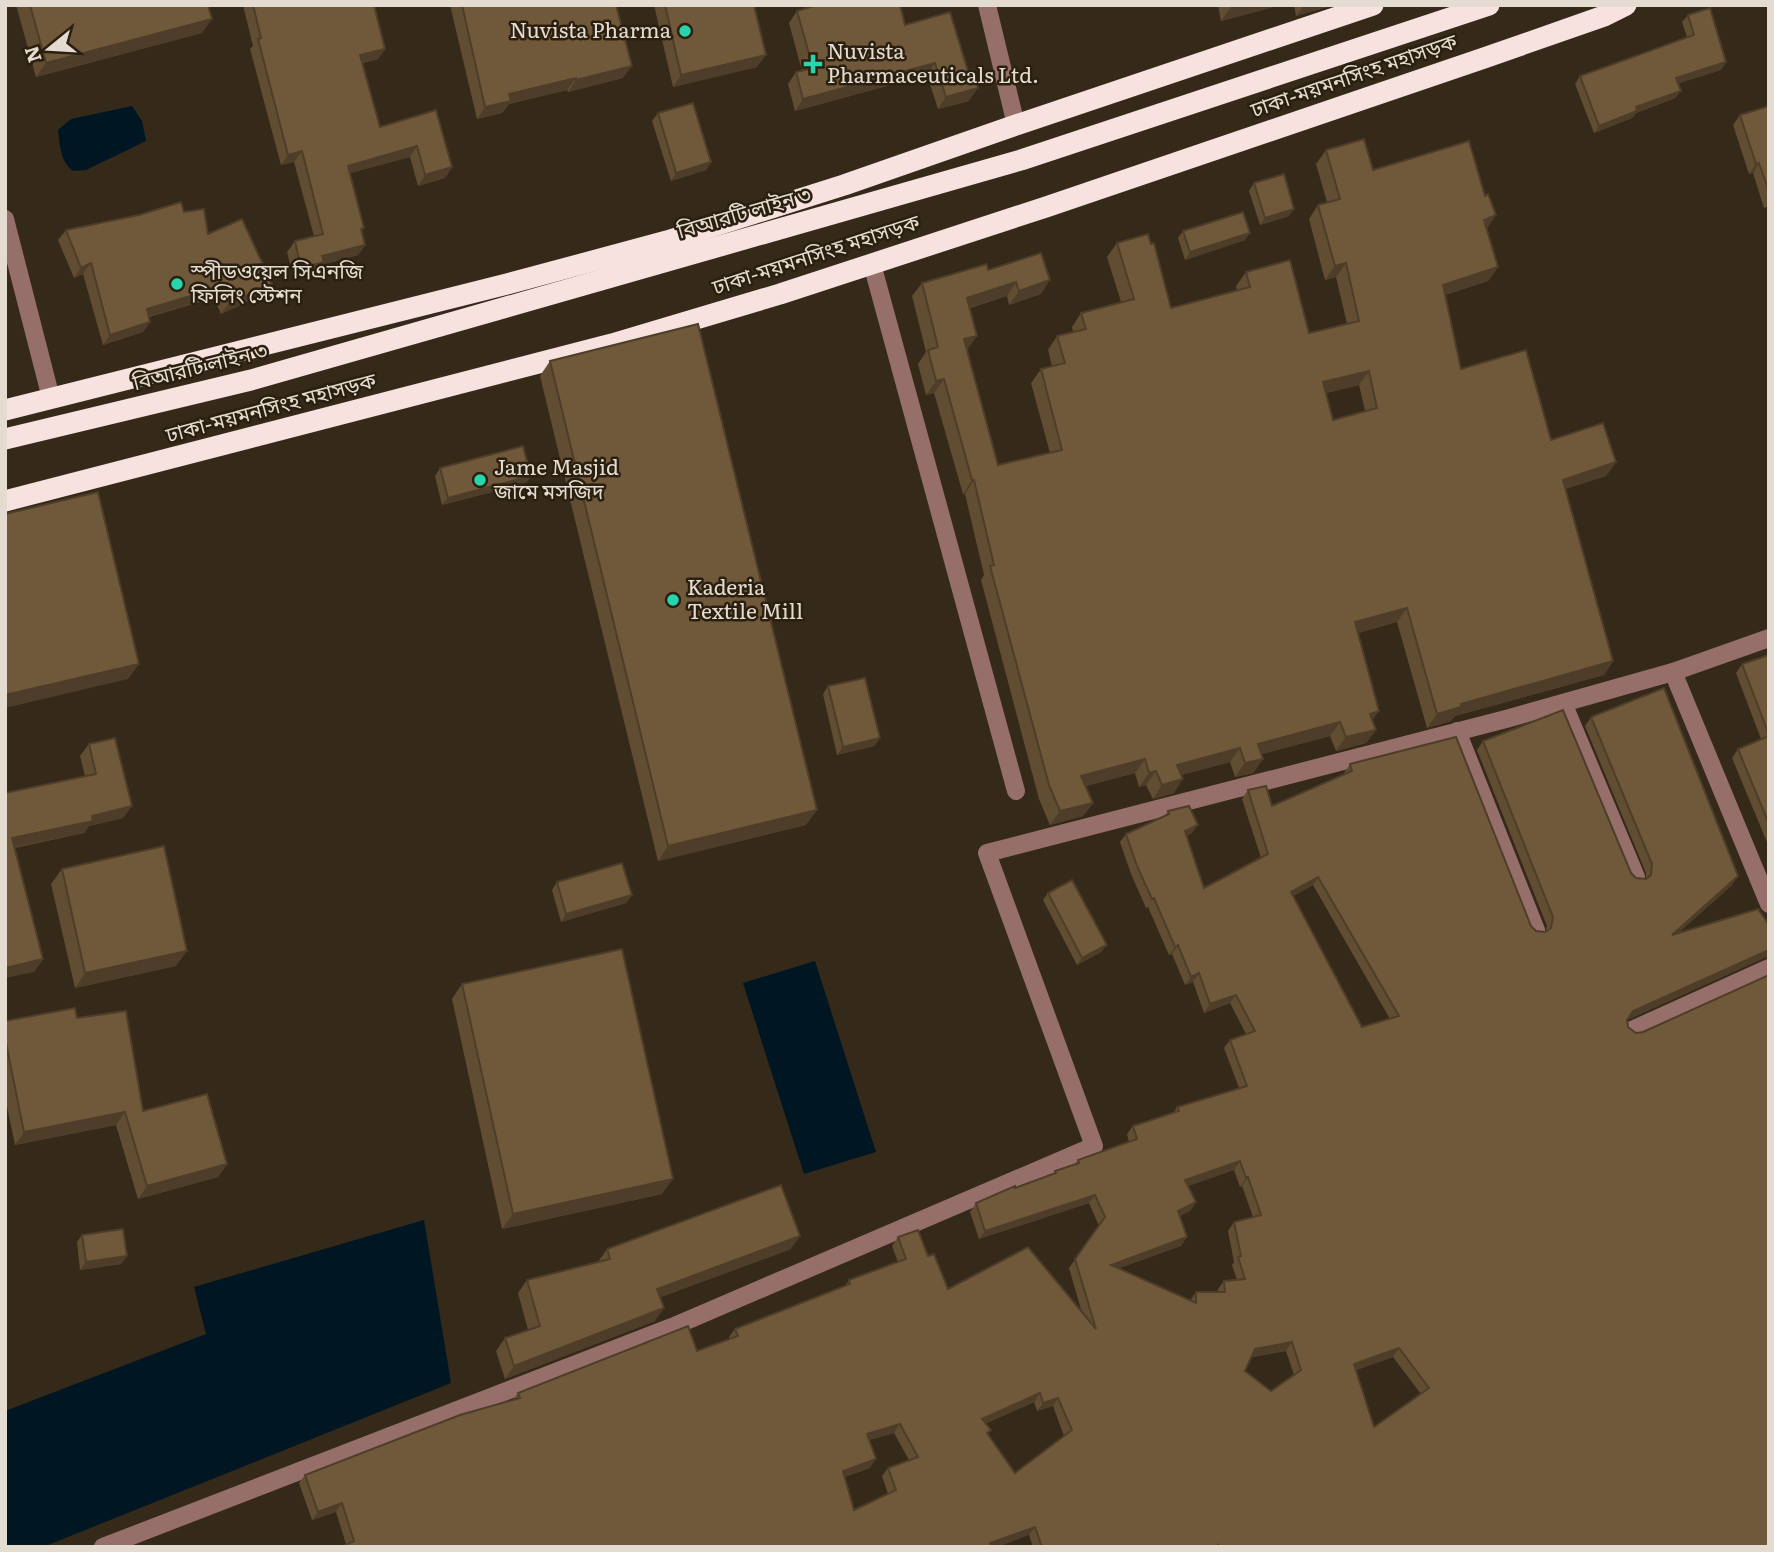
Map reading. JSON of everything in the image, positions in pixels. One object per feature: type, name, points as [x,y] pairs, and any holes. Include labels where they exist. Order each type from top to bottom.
[{"type":"highway","points":[[5,410],[667,241],[844,186],[1373,5]]},
{"type":"highway","name":"বিআরটি লাইন ৩","points":[[5,439],[251,380],[1021,160],[1489,5]]},
{"type":"highway","name":"ঢাকা-ময়মনসিংহ মহাসড়ক","points":[[5,501],[612,344],[872,264],[1045,207],[1484,58],[1604,16],[1626,5]]},
{"type":"street","points":[[987,5],[1016,125]]},
{"type":"street","points":[[5,219],[51,398]]},
{"type":"street","points":[[872,264],[1016,791]]},
{"type":"street","points":[[103,1547],[672,1327],[1094,1146],[987,853],[1563,703],[1673,672],[1769,638]]},
{"type":"street","points":[[1673,672],[1769,904]]},
{"type":"street","points":[[1563,703],[1636,877]]},
{"type":"street","points":[[1457,731],[1536,930]]},
{"type":"street","points":[[1632,1030],[1769,968]]},
{"type":"water","points":[[132,106],[142,121],[146,141],[86,170],[73,171],[61,152],[58,130],[71,119]]},
{"type":"water","points":[[815,961],[876,1152],[804,1174],[743,983]]},
{"type":"water","points":[[424,1220],[451,1383],[43,1547],[5,1547],[5,1411],[206,1334],[194,1287]]},
{"type":"building","points":[[30,5],[208,5],[212,19],[46,63]]},
{"type":"building","points":[[253,5],[374,5],[385,49],[360,55],[380,127],[436,110],[452,167],[425,175],[417,146],[348,166],[364,228],[361,229],[365,245],[322,256],[324,262],[301,268],[295,241],[323,234],[302,151],[288,155],[258,39],[261,38]]},
{"type":"building","points":[[462,5],[616,5],[632,66],[509,94],[511,101],[485,107]]},
{"type":"building","points":[[665,5],[754,5],[766,55],[681,75]]},
{"type":"building","points":[[817,5],[900,5],[905,25],[950,12],[968,71],[973,70],[978,88],[946,97],[935,63],[803,99],[796,72],[813,68],[797,11]]},
{"type":"building","points":[[1710,8],[1726,62],[1676,78],[1681,91],[1636,107],[1637,111],[1599,126],[1580,76],[1694,35],[1688,15]]},
{"type":"building","points":[[693,103],[711,162],[676,173],[658,113]]},
{"type":"building","points":[[1769,106],[1769,192],[1759,163],[1756,164],[1740,115]]},
{"type":"building","points":[[1364,139],[1373,170],[1469,141],[1485,196],[1488,194],[1496,215],[1484,220],[1498,267],[1443,285],[1461,369],[1526,350],[1551,440],[1603,423],[1616,462],[1563,480],[1613,661],[1461,704],[1461,707],[1437,714],[1407,608],[1355,622],[1379,711],[1370,714],[1376,730],[1346,737],[1340,722],[1258,744],[1263,759],[1245,763],[1240,748],[1177,765],[1183,779],[1162,785],[1156,771],[1149,773],[1145,759],[1081,776],[1093,803],[1060,811],[1049,785],[990,566],[994,565],[974,480],[944,379],[936,381],[928,350],[938,347],[922,283],[987,264],[988,270],[1041,253],[1050,280],[1019,291],[1016,282],[967,298],[977,336],[964,339],[998,465],[1062,450],[1041,369],[1065,363],[1057,336],[1086,329],[1081,313],[1134,299],[1117,243],[1148,234],[1151,244],[1154,243],[1171,308],[1250,287],[1246,272],[1290,260],[1309,333],[1359,321],[1346,263],[1335,266],[1318,205],[1340,199],[1326,150]],"holes":[[[1369,371],[1377,408],[1333,420],[1323,382]]]},
{"type":"building","points":[[1284,174],[1294,209],[1265,218],[1254,183]]},
{"type":"building","points":[[181,202],[184,212],[204,209],[208,234],[242,219],[272,284],[229,303],[221,287],[147,309],[150,322],[110,335],[91,263],[81,268],[66,230],[139,215]]},
{"type":"building","points":[[1243,212],[1250,233],[1190,252],[1183,231]]},
{"type":"building","name":"Kaderia Textile Mill","points":[[698,324],[817,810],[668,846],[550,361]]},
{"type":"building","name":"Jame Masjid জামে মসজিদ","points":[[523,446],[531,476],[448,498],[440,468]]},
{"type":"building","points":[[98,492],[139,664],[5,695],[5,514]]},
{"type":"building","points":[[1769,655],[1769,735],[1742,664]]},
{"type":"building","points":[[865,678],[880,738],[843,747],[828,686]]},
{"type":"building","points":[[1664,688],[1738,876],[1672,935],[1758,909],[1769,925],[1769,950],[1633,1011],[1627,1020],[1628,1027],[1636,1033],[1643,1032],[1769,975],[1769,1547],[1042,1547],[1035,1527],[990,1543],[992,1547],[341,1547],[354,1541],[342,1503],[318,1512],[305,1475],[460,1415],[520,1398],[518,1393],[688,1326],[697,1351],[738,1336],[735,1329],[850,1284],[849,1280],[906,1259],[898,1237],[918,1230],[928,1256],[934,1254],[948,1289],[1028,1247],[1096,1329],[1075,1259],[1105,1217],[1095,1195],[985,1231],[976,1203],[1015,1186],[1056,1173],[1055,1171],[1079,1163],[1078,1160],[1137,1139],[1133,1126],[1179,1111],[1177,1107],[1247,1086],[1230,1040],[1255,1031],[1236,995],[1210,1004],[1199,973],[1191,977],[1178,945],[1175,947],[1137,866],[1126,834],[1169,814],[1168,811],[1189,806],[1198,825],[1185,831],[1204,888],[1268,854],[1248,790],[1266,786],[1272,806],[1352,771],[1350,764],[1456,737],[1531,926],[1536,931],[1545,932],[1551,928],[1553,917],[1483,741],[1563,710],[1631,873],[1636,878],[1646,879],[1651,875],[1652,864],[1591,717]],"holes":[[[1318,877],[1399,1016],[1362,1027],[1291,892]],[[1240,1161],[1261,1215],[1234,1222],[1241,1256],[1238,1257],[1245,1279],[1224,1281],[1225,1292],[1196,1292],[1196,1303],[1111,1265],[1187,1237],[1178,1211],[1196,1202],[1185,1180]],[[1292,1342],[1301,1370],[1271,1391],[1245,1371],[1255,1349]],[[1399,1348],[1429,1388],[1374,1427],[1354,1364]],[[1040,1393],[1043,1403],[1058,1398],[1072,1430],[1015,1473],[987,1433],[991,1430],[982,1419]],[[900,1424],[918,1457],[888,1468],[896,1490],[854,1510],[843,1471],[876,1459],[867,1434]]]},
{"type":"building","points":[[1769,736],[1769,824],[1738,749]]},
{"type":"building","points":[[115,738],[132,806],[92,816],[93,821],[12,838],[43,959],[5,968],[5,793],[96,774],[89,744]]},
{"type":"building","points":[[164,846],[187,951],[85,973],[62,869]]},
{"type":"building","points":[[622,863],[632,895],[566,914],[557,882]]},
{"type":"building","points":[[1072,880],[1107,945],[1082,958],[1048,893]]},
{"type":"building","points":[[622,949],[673,1179],[513,1214],[462,984]]},
{"type":"building","points":[[75,1008],[77,1018],[126,1011],[143,1111],[207,1094],[227,1164],[147,1186],[125,1112],[24,1132],[5,1038],[5,1021]]},
{"type":"building","points":[[781,1185],[800,1236],[657,1289],[664,1308],[514,1366],[505,1338],[540,1326],[527,1280],[610,1259],[607,1249]]},
{"type":"building","points":[[123,1229],[127,1256],[86,1262],[82,1235]]},
{"type":"place","name":"Nuvista Pharma","points":[[685,31]]},
{"type":"place","name":"Nuvista Pharmaceuticals Ltd.","points":[[813,64]]},
{"type":"place","name":"স্পীডওয়েল সিএনজি ফিলিং স্টেশন","points":[[177,284]]},
{"type":"place","name":"Jame Masjid জামে মসজিদ","points":[[480,480]]},
{"type":"place","name":"Kaderia Textile Mill","points":[[673,600]]}]
